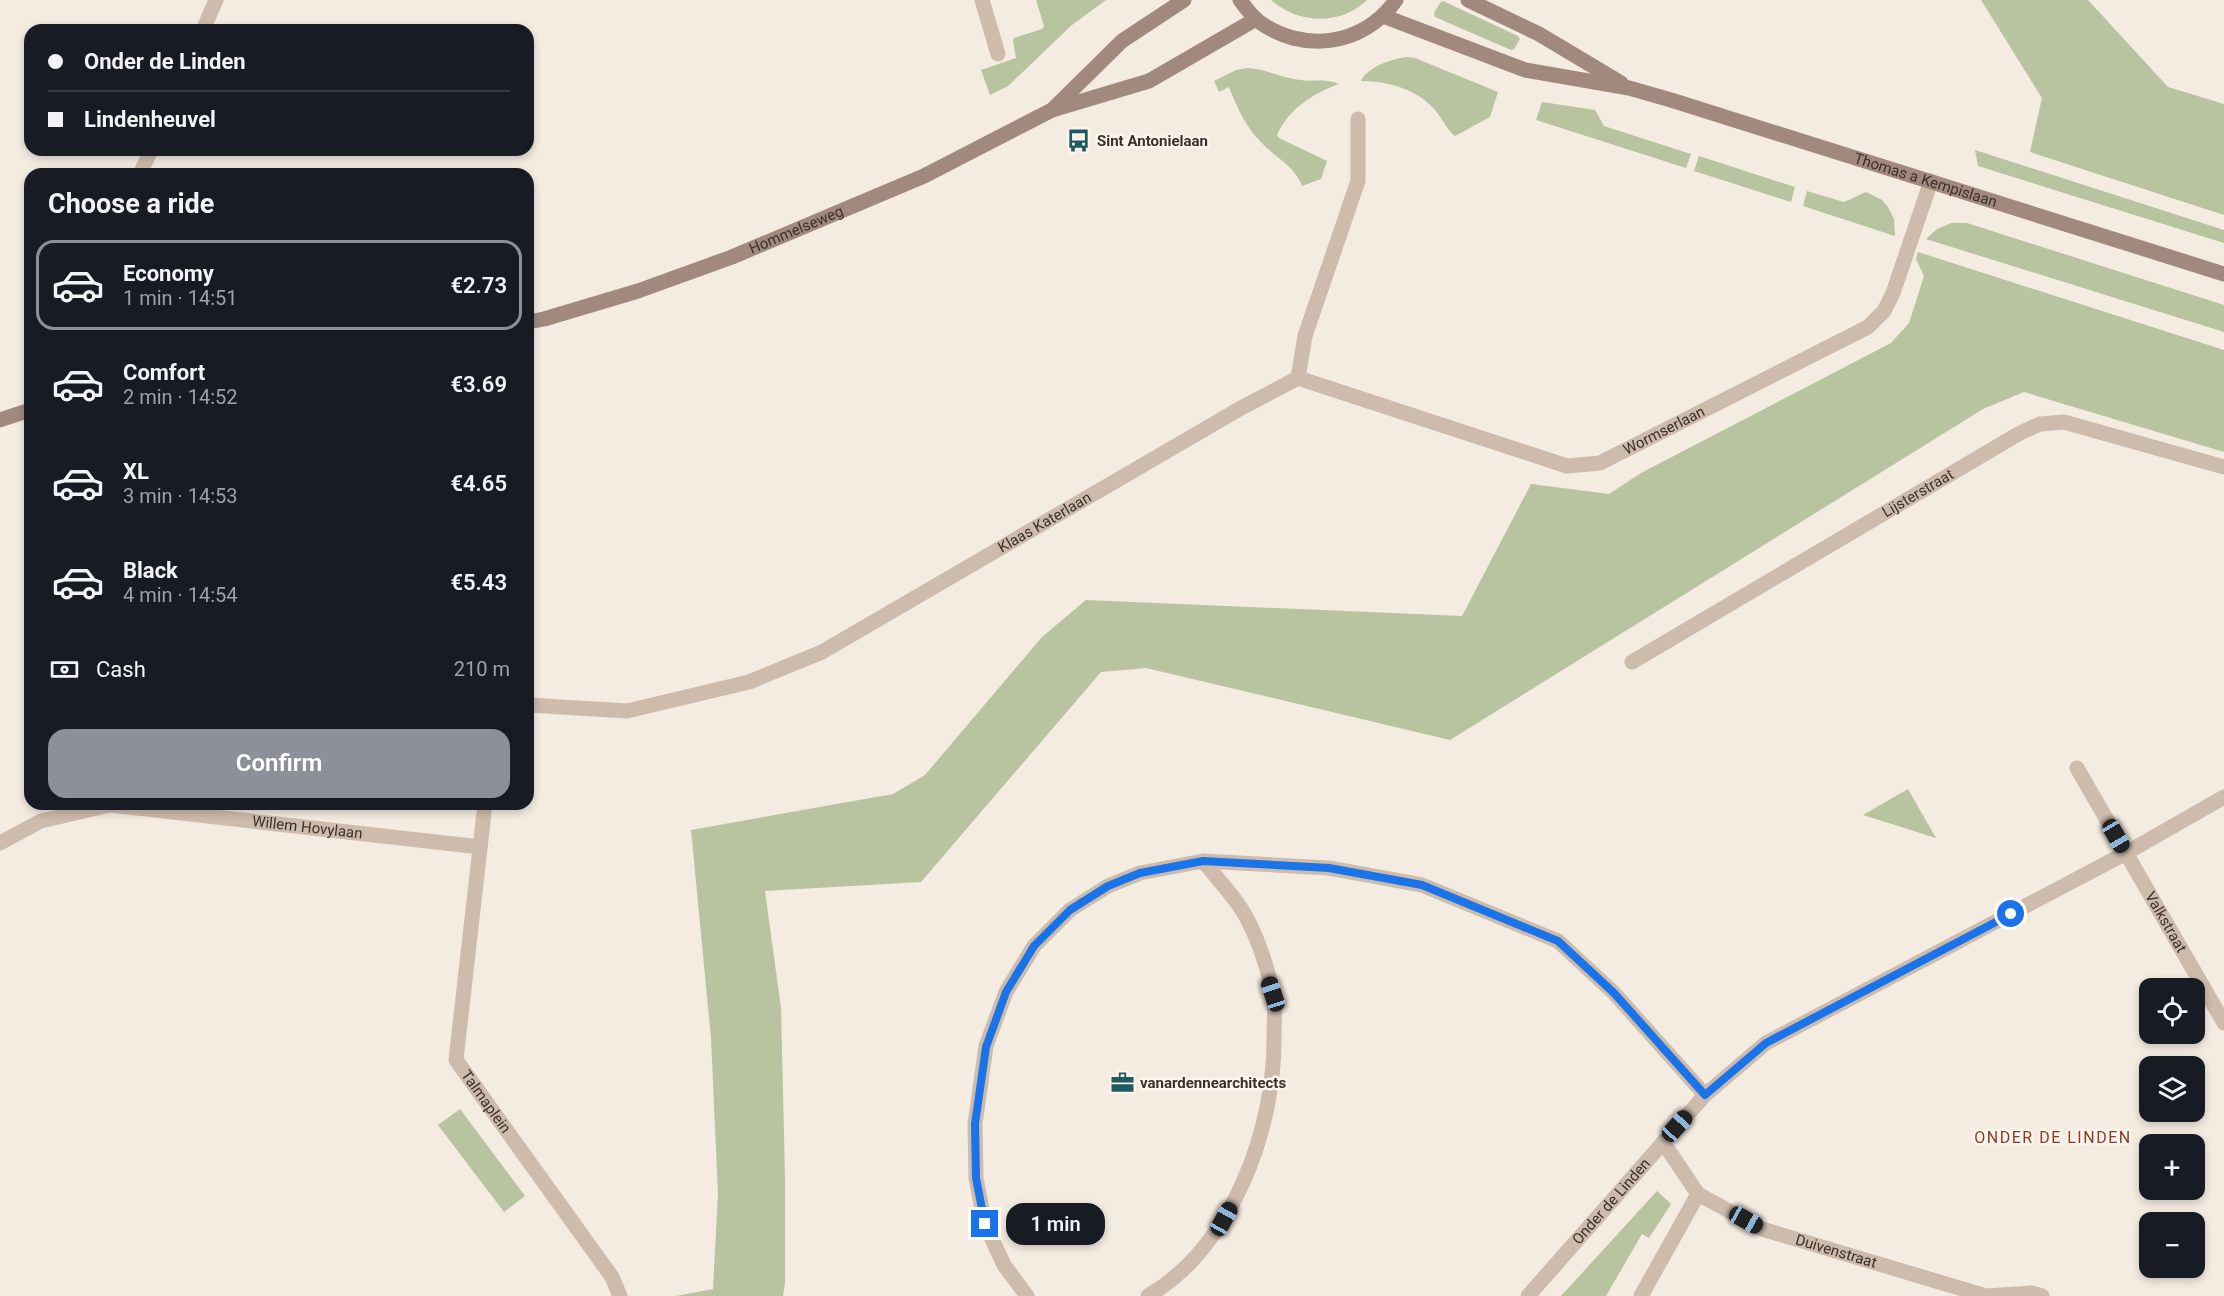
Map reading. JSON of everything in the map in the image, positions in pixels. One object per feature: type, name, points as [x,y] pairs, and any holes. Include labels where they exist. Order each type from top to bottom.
[{"type":"street","points":[[206,24],[216,0]]},
{"type":"street","points":[[982,0],[998,54]]},
{"type":"street","name":"Hommelseweg","points":[[1052,110],[1122,40],[1184,0]]},
{"type":"street","points":[[1240,0],[1256,19],[1275,32],[1297,40],[1320,42],[1343,38],[1364,30],[1383,16],[1396,0]]},
{"type":"street","name":"Thomas a Kempislaan","points":[[1468,0],[1539,34],[1629,88]]},
{"type":"street","name":"Thomas a Kempislaan","points":[[1383,16],[1525,70],[1629,88],[2224,274]]},
{"type":"street","name":"Hommelseweg","points":[[534,321],[638,291],[732,258],[924,176],[1052,110],[1149,81],[1256,19]]},
{"type":"street","points":[[1298,378],[1305,336],[1358,181],[1358,119]]},
{"type":"street","name":"Wormserlaan","points":[[1298,378],[1567,466],[1600,463],[1869,327],[1884,311],[1893,293],[1931,181]]},
{"type":"street","name":"Klaas Katerlaan","points":[[534,705],[627,711],[748,682],[822,652],[1231,414],[1298,378]]},
{"type":"street","points":[[0,420],[24,412]]},
{"type":"street","name":"Lijsterstraat","points":[[1632,662],[1941,478],[2040,424],[2064,422],[2224,466]]},
{"type":"street","points":[[2077,768],[2126,853]]},
{"type":"street","name":"Onder de Linden","points":[[1528,1296],[1705,1095],[1766,1043],[2126,853],[2224,797]]},
{"type":"street","name":"Willem Hovylaan","points":[[0,843],[41,821],[88,810]]},
{"type":"street","name":"Willem Hovylaan","points":[[154,810],[480,847]]},
{"type":"street","name":"Talmaplein","points":[[484,810],[456,1060],[612,1277],[620,1296]]},
{"type":"street","name":"Valkstraat","points":[[2126,853],[2224,1023]]},
{"type":"street","points":[[1027,1296],[1004,1266],[985,1224],[976,1178],[975,1124],[986,1047],[1006,992],[1034,946],[1070,910],[1108,886],[1140,873],[1203,861],[1329,868],[1422,885],[1558,941],[1614,993],[1705,1095]]},
{"type":"street","points":[[1148,1296],[1165,1286],[1199,1251],[1224,1219],[1246,1178],[1264,1119],[1275,1057],[1273,994],[1257,941],[1239,905],[1203,861]]},
{"type":"street","name":"Duivenstraat","points":[[1663,1142],[1698,1194],[1762,1229],[1986,1296],[2032,1293],[2042,1296]]},
{"type":"street","points":[[1641,1296],[1698,1194]]},
{"type":"green space","points":[[1036,0],[1106,0],[1072,25],[1008,86],[990,95],[981,70],[1016,58],[1014,38],[1042,29],[1044,26]]},
{"type":"green space","points":[[1271,0],[1367,0],[1344,14],[1319,19],[1294,14]]},
{"type":"green space","points":[[1981,0],[2088,0],[2168,87],[2224,104],[2224,215],[2030,152],[2042,98]]},
{"type":"green space","points":[[1443,1],[1518,36],[1520,39],[1511,50],[1435,17],[1434,13]]},
{"type":"green space","points":[[1406,57],[1415,58],[1498,92],[1490,117],[1455,136],[1435,110],[1420,97],[1392,85],[1361,81],[1374,68]]},
{"type":"green space","points":[[1248,68],[1293,79],[1330,81],[1339,84],[1303,103],[1288,117],[1277,135],[1327,161],[1321,179],[1302,186],[1284,162],[1250,129],[1229,87],[1219,92],[1214,81],[1236,70]]},
{"type":"green space","points":[[1542,102],[1595,110],[1604,126],[1691,154],[1686,168],[1536,120]]},
{"type":"green space","points":[[1975,150],[2224,230],[2224,243],[1978,166]]},
{"type":"green space","points":[[1699,156],[1795,187],[1791,202],[1694,171]]},
{"type":"green space","points":[[1807,191],[1844,202],[1866,192],[1882,200],[1894,219],[1895,236],[1803,206]]},
{"type":"green space","points":[[1951,223],[1967,223],[2224,305],[2224,332],[1926,239],[1937,229]]},
{"type":"green space","points":[[1918,252],[2224,350],[2224,452],[2024,392],[1983,409],[1450,740],[1146,668],[1101,672],[921,882],[765,891],[781,1008],[785,1178],[783,1296],[676,1296],[713,1289],[718,1194],[711,1038],[691,830],[893,794],[925,775],[1042,637],[1086,600],[1462,616],[1531,484],[1609,494],[1641,473],[1891,343],[1909,323],[1924,276],[1916,259]]},
{"type":"green space","points":[[1908,789],[1936,838],[1863,815]]},
{"type":"green space","points":[[460,1109],[525,1196],[504,1212],[438,1125]]},
{"type":"green space","points":[[1657,1191],[1671,1204],[1649,1238],[1642,1234],[1606,1296],[1561,1296]]},
{"type":"place","name":"Sint Antonielaan","points":[[1079,141]]},
{"type":"place","name":"vanardennearchitects","points":[[1122,1083]]},
{"type":"district","name":"ONDER DE LINDEN","points":[[2053,1137]]},
{"type":"route","points":[[985,1224],[976,1178],[975,1124],[986,1047],[1006,992],[1034,946],[1070,910],[1108,886],[1140,873],[1203,861],[1329,868],[1422,885],[1558,941],[1614,993],[1705,1095],[1766,1043],[2011,914]]}]
